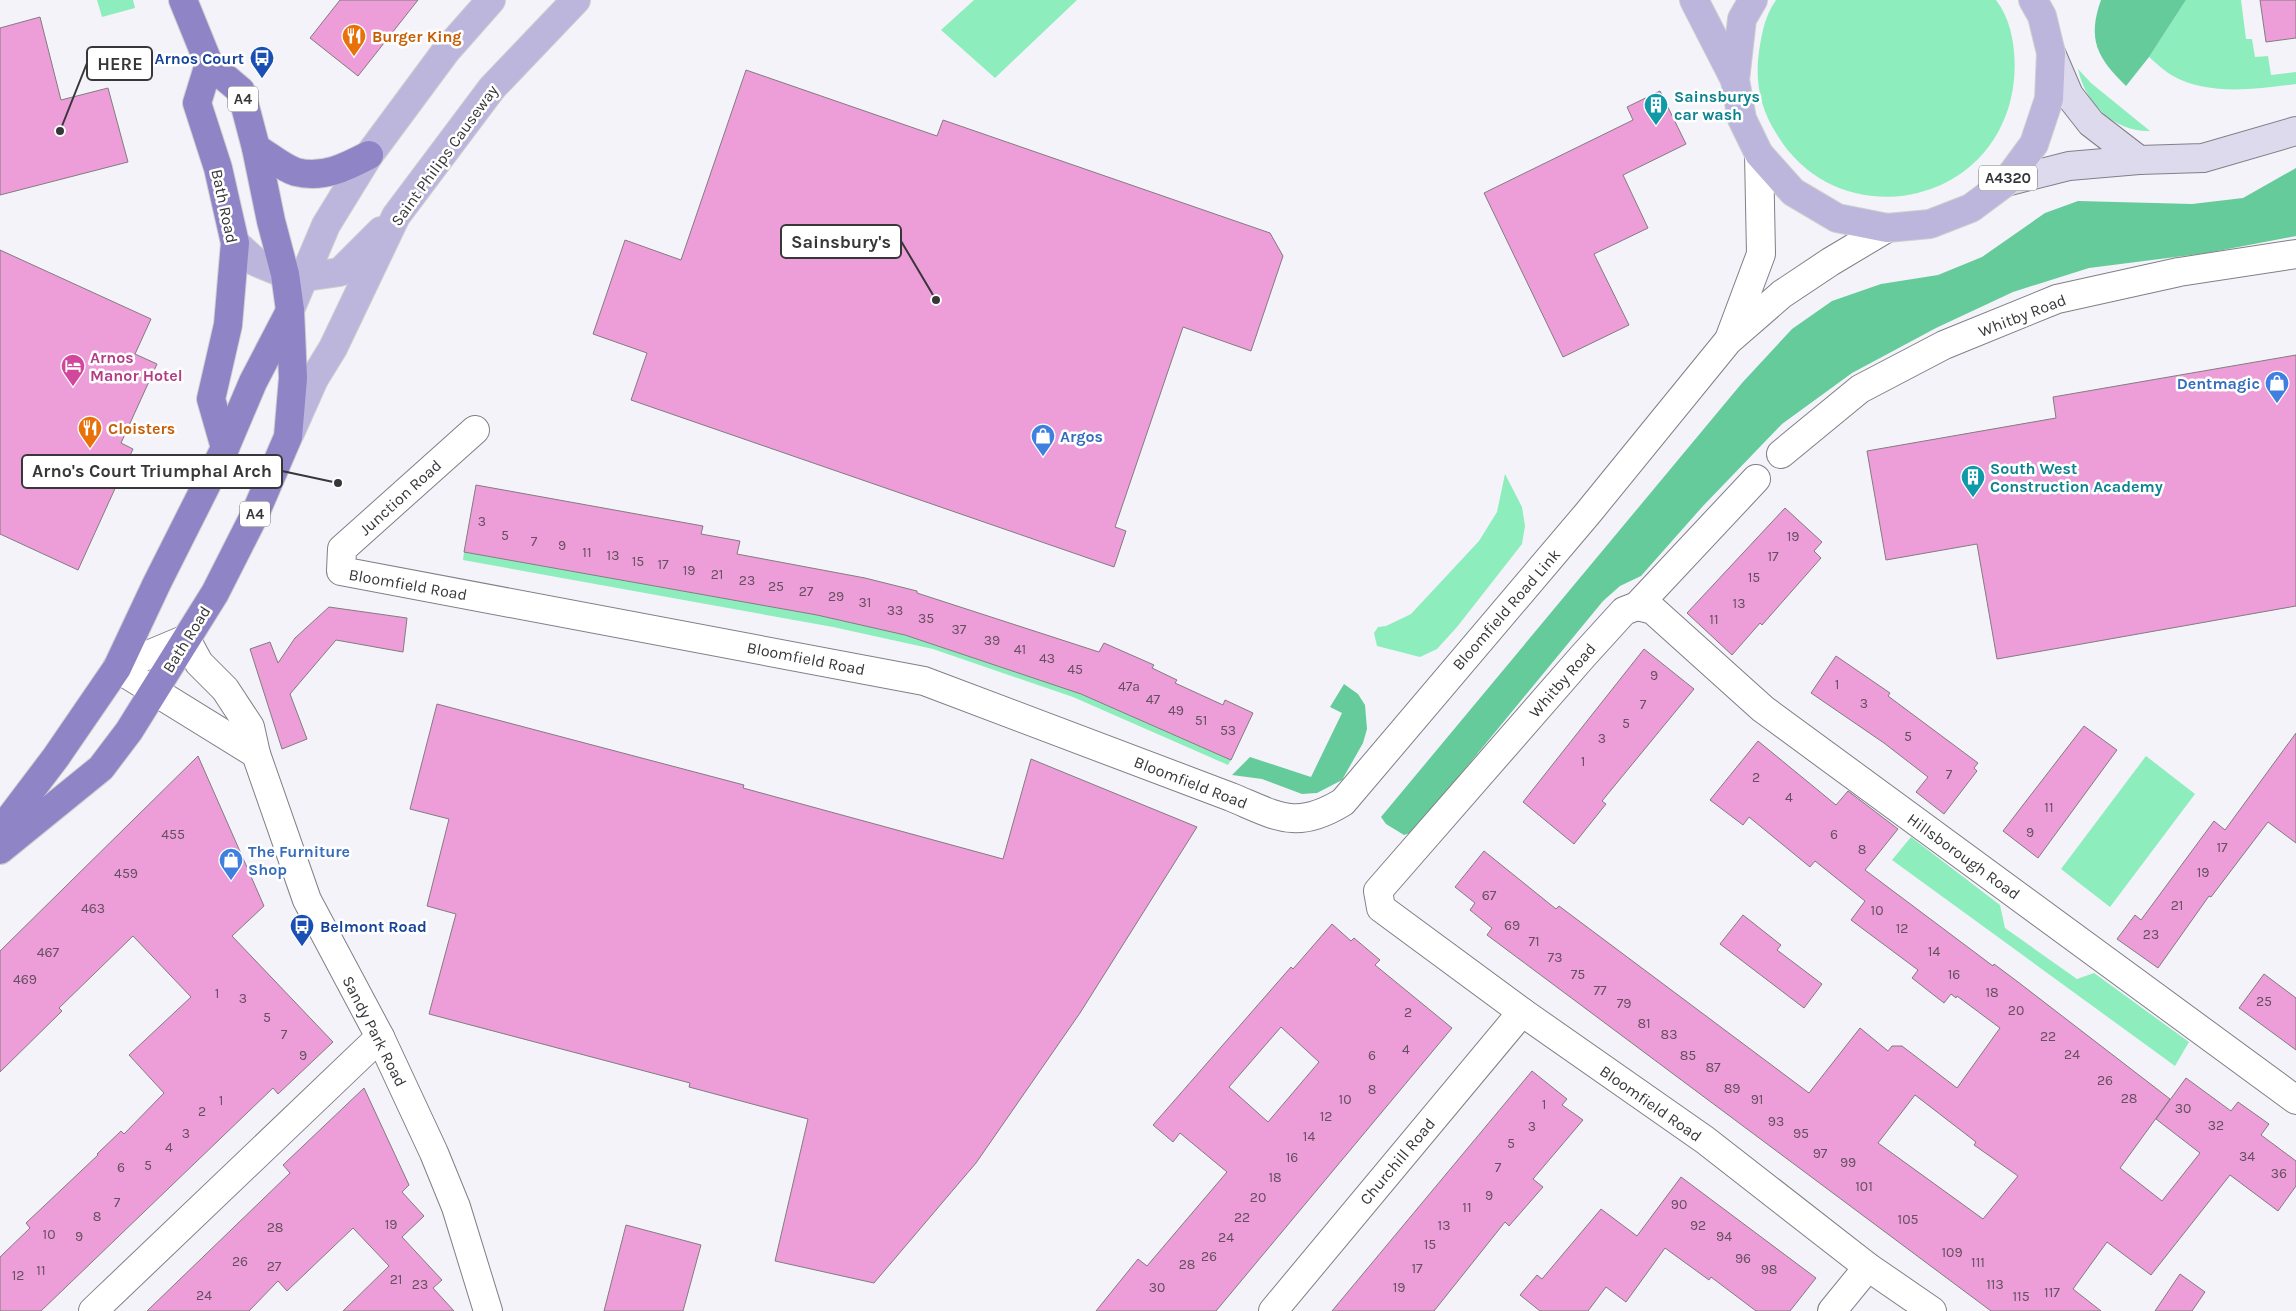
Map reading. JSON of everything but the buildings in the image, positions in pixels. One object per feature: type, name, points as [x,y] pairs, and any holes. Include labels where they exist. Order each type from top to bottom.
[{"type":"highway","name":"A4","points":[[183,0],[209,64],[241,91],[256,148],[271,221],[295,276],[290,310]]},
{"type":"highway","name":"Bath Road","points":[[209,64],[197,103],[218,168],[235,243],[228,325],[211,399],[225,448]]},
{"type":"highway","points":[[256,148],[295,172],[322,174],[344,169],[369,155]]},
{"type":"highway","name":"Bath Road","points":[[0,850],[101,768],[129,731],[215,593],[255,514],[288,437],[293,378],[290,310]]},
{"type":"highway","points":[[0,831],[56,757],[117,668],[157,583],[225,448],[253,382],[290,310]]},
{"type":"main road","points":[[295,276],[369,155],[446,51],[491,0]]},
{"type":"main road","name":"Saint Philips Causeway","points":[[288,437],[314,379],[333,348],[396,216],[492,88],[576,0]]},
{"type":"main road","points":[[1694,0],[1735,80]]},
{"type":"main road","name":"A4320","points":[[1753,0],[1742,19],[1735,80],[1742,118],[1759,154],[1793,192],[1830,214],[1837,218],[1887,228],[1930,224],[1971,208],[2006,182],[2034,144],[2049,100],[2051,53],[2041,5]]},
{"type":"main road","points":[[235,243],[256,262],[295,276],[340,272],[396,216]]},
{"type":"street","points":[[2051,53],[2069,95],[2091,123],[2139,160]]},
{"type":"street","points":[[2006,182],[2070,166],[2139,160],[2204,158],[2296,130]]},
{"type":"street","name":"Bloomfield Road Link","points":[[1728,341],[1761,254],[1759,154]]},
{"type":"street","name":"Bloomfield Road Link","points":[[1254,806],[1276,817],[1311,818],[1325,813],[1343,802],[1588,513],[1728,341],[1782,294],[1830,262],[1887,228]]},
{"type":"street","name":"Whitby Road","points":[[1781,454],[1860,389],[1944,345],[2057,299],[2179,272],[2296,254]]},
{"type":"street","name":"Junction Road","points":[[341,572],[342,549],[475,430]]},
{"type":"street","name":"Whitby Road","points":[[1378,891],[1624,611],[1637,606],[1756,479]]},
{"type":"street","name":"Bloomfield Road","points":[[341,572],[924,680],[1254,806]]},
{"type":"street","name":"Hillsborough Road","points":[[1637,606],[1653,610],[1763,709],[2296,1100]]},
{"type":"street","points":[[117,668],[186,639]]},
{"type":"street","name":"Sandy Park Road","points":[[186,639],[199,664],[225,689],[250,726],[256,754],[307,900],[380,1036],[434,1152],[456,1207],[488,1311]]},
{"type":"street","points":[[117,668],[256,754]]},
{"type":"street","name":"Bloomfield Road","points":[[1378,891],[1381,908],[1522,1012],[1705,1140],[1868,1267],[1932,1311]]},
{"type":"street","name":"Churchill Road","points":[[1273,1311],[1522,1012]]},
{"type":"street","points":[[93,1311],[380,1036]]},
{"type":"street","points":[[1832,1311],[1868,1267]]},
{"type":"green space","points":[[97,0],[133,0],[135,8],[102,17]]},
{"type":"green space","points":[[974,0],[1077,0],[995,78],[941,30]]},
{"type":"green space","points":[[1776,0],[1996,0],[2008,22],[2015,61],[2011,98],[1996,136],[1971,165],[1941,185],[1906,195],[1869,196],[1834,186],[1802,165],[1776,133],[1767,116],[1761,98],[1758,71],[1761,37],[1768,13]]},
{"type":"green space","points":[[2101,0],[2186,0],[2149,57],[2126,86],[2108,66],[2097,47],[2095,26]]},
{"type":"green space","points":[[2186,0],[2241,0],[2246,39],[2252,39],[2255,57],[2268,56],[2271,75],[2296,72],[2296,84],[2265,88],[2217,89],[2187,82],[2163,69],[2149,57]]},
{"type":"green space","points":[[2078,69],[2091,83],[2150,131],[2125,127],[2103,113],[2087,93]]},
{"type":"green space","points":[[2296,168],[2296,236],[2207,253],[2089,268],[2013,292],[1936,328],[1852,373],[1782,424],[1703,506],[1641,576],[1620,586],[1603,601],[1413,832],[1404,835],[1386,824],[1381,817],[1742,383],[1792,329],[1832,301],[1881,284],[1938,275],[1982,257],[2045,213],[2078,201],[2192,204],[2243,198]]},
{"type":"green space","points":[[1505,474],[1522,507],[1525,526],[1522,544],[1457,627],[1437,649],[1420,657],[1377,646],[1374,633],[1378,627],[1386,626],[1411,614],[1479,541],[1497,512]]},
{"type":"green space","points":[[464,552],[817,615],[905,635],[1081,694],[1231,760],[1228,765],[1073,697],[933,649],[833,627],[463,560]]},
{"type":"green space","points":[[1344,684],[1358,694],[1365,705],[1367,729],[1363,743],[1342,780],[1317,793],[1302,794],[1262,779],[1232,775],[1250,757],[1311,777],[1342,713],[1330,707]]},
{"type":"green space","points":[[2146,756],[2195,794],[2110,907],[2061,869]]},
{"type":"green space","points":[[1911,837],[2000,905],[2005,928],[2077,979],[2094,973],[2189,1042],[2175,1066],[1892,860]]},
{"type":"place","name":"Burger King","points":[[354,57]]},
{"type":"place","name":"Arnos Court","points":[[262,79]]},
{"type":"place","name":"Sainsburys car wash","points":[[1656,126]]},
{"type":"place","name":"HERE","points":[[60,131]]},
{"type":"place","name":"Sainsbury's","points":[[936,300]]},
{"type":"place","name":"Arnos Manor Hotel","points":[[73,387]]},
{"type":"place","name":"Dentmagic","points":[[2277,404]]},
{"type":"place","name":"Cloisters","points":[[90,449]]},
{"type":"place","name":"Argos","points":[[1043,457]]},
{"type":"place","name":"Arno's Court Triumphal Arch","points":[[338,483]]},
{"type":"place","name":"South West Construction Academy","points":[[1973,498]]},
{"type":"place","name":"The Furniture Shop","points":[[231,881]]},
{"type":"place","name":"Belmont Road","points":[[302,947]]}]
